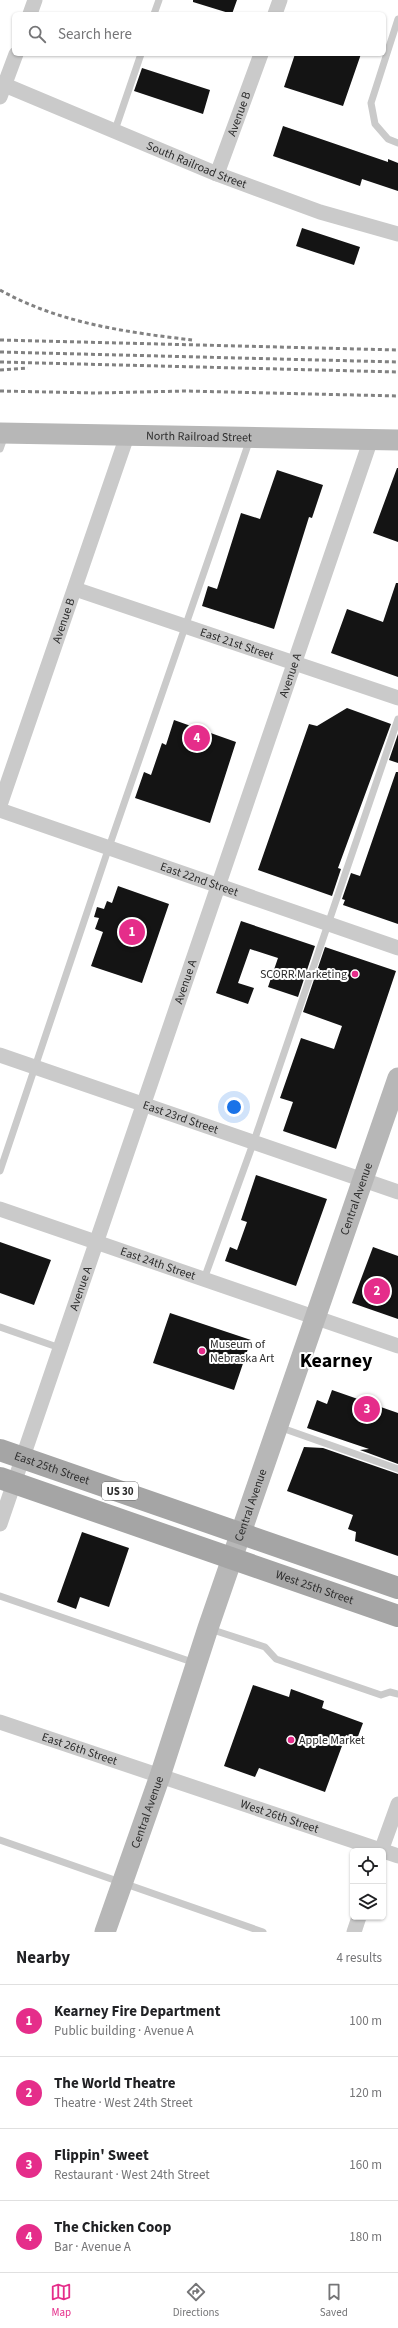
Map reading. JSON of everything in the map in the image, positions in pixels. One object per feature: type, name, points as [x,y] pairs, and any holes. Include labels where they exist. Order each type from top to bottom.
[{"type":"main road","name":"East 25th Street","points":[[0,1450],[240,1533]]},
{"type":"main road","name":"US 30","points":[[7,1480],[232,1557]]},
{"type":"main road","name":"US 30","points":[[240,1533],[398,1588]]},
{"type":"main road","name":"West 25th Street","points":[[232,1557],[398,1616]]},
{"type":"street","points":[[31,12],[35,0]]},
{"type":"street","points":[[276,12],[280,0]]},
{"type":"street","points":[[2,88],[15,56]]},
{"type":"street","name":"Avenue B","points":[[217,174],[260,56]]},
{"type":"street","name":"South Railroad Street","points":[[2,88],[114,130],[217,174],[320,212],[398,234]]},
{"type":"street","name":"Avenue B","points":[[0,805],[76,589],[127,436]]},
{"type":"street","name":"North Railroad Street","points":[[2,438],[251,436],[398,440]]},
{"type":"street","name":"Avenue A","points":[[0,1524],[7,1480],[22,1458],[371,439]]},
{"type":"street","name":"East 21st Street","points":[[76,589],[398,698]]},
{"type":"street","name":"East 22nd Street","points":[[0,810],[398,948]]},
{"type":"street","name":"East 23rd Street","points":[[0,1054],[144,1102],[398,1192]]},
{"type":"street","name":"Central Avenue","points":[[105,1932],[124,1884],[240,1533],[398,1078]]},
{"type":"street","name":"East 24th Street","points":[[0,1209],[398,1346]]},
{"type":"street","name":"East 26th Street","points":[[0,1722],[160,1776]]},
{"type":"street","name":"West 26th Street","points":[[160,1776],[376,1848]]},
{"type":"street","points":[[383,1848],[398,1804]]},
{"type":"street","name":"West 26th Street","points":[[386,1852],[398,1856]]},
{"type":"street","points":[[354,1932],[358,1920]]},
{"type":"lane","points":[[155,12],[159,0]]},
{"type":"lane","points":[[398,19],[371,103],[375,124],[388,139],[398,143]]},
{"type":"lane","points":[[114,130],[140,56]]},
{"type":"lane","points":[[0,1171],[37,1067],[108,847],[186,627],[251,436]]},
{"type":"lane","points":[[204,1279],[254,1141],[398,719]]},
{"type":"lane","points":[[0,1327],[60,1348]]},
{"type":"lane","points":[[278,1427],[398,1469]]},
{"type":"lane","points":[[0,1596],[196,1664]]},
{"type":"lane","points":[[208,1628],[265,1647],[276,1659],[374,1693],[381,1695],[390,1692],[398,1694]]},
{"type":"lane","points":[[0,1840],[263,1932]]},
{"type":"building","points":[[193,0],[237,0],[233,12],[226,12],[193,2]]},
{"type":"building","points":[[294,56],[360,56],[343,106],[284,87]]},
{"type":"building","points":[[142,68],[210,90],[203,114],[134,91]]},
{"type":"building","points":[[283,126],[388,162],[388,159],[398,163],[398,191],[362,179],[360,186],[273,156]]},
{"type":"building","points":[[302,228],[360,247],[354,265],[296,246]]},
{"type":"building","points":[[398,468],[398,542],[373,533]]},
{"type":"building","points":[[277,470],[323,485],[312,518],[309,517],[274,629],[202,606],[208,586],[217,589],[241,513],[260,519]]},
{"type":"building","points":[[396,583],[398,583],[398,677],[331,653],[347,609],[383,622]]},
{"type":"building","points":[[347,708],[391,724],[338,868],[341,869],[332,896],[258,870],[309,724],[317,726]]},
{"type":"building","points":[[174,720],[236,742],[210,823],[135,798],[144,772],[151,775],[162,743],[166,745]]},
{"type":"building","points":[[398,734],[398,763],[389,760]]},
{"type":"building","points":[[396,772],[398,772],[398,924],[343,905],[345,900],[342,899],[351,873],[360,876]]},
{"type":"building","points":[[118,886],[169,904],[142,983],[91,966],[103,932],[95,929],[99,918],[94,917],[97,907],[104,909],[107,901],[112,903]]},
{"type":"building","points":[[241,921],[315,946],[298,997],[268,987],[278,958],[250,949],[238,983],[254,988],[248,1004],[216,993]]},
{"type":"building","points":[[325,947],[396,971],[336,1149],[283,1131],[293,1102],[280,1098],[301,1038],[334,1049],[342,1026],[303,1012]]},
{"type":"building","points":[[256,1175],[327,1199],[296,1286],[225,1261],[230,1247],[237,1250],[247,1222],[241,1220]]},
{"type":"building","points":[[0,1242],[51,1260],[34,1305],[0,1293]]},
{"type":"building","points":[[373,1247],[398,1256],[398,1319],[352,1303]]},
{"type":"building","name":"Museum of Nebraska Art","points":[[170,1313],[251,1340],[234,1390],[153,1363]]},
{"type":"building","points":[[332,1390],[398,1413],[398,1464],[360,1450],[369,1449],[307,1428],[317,1400],[327,1404]]},
{"type":"building","points":[[304,1447],[323,1448],[398,1474],[398,1556],[355,1541],[356,1532],[348,1529],[353,1515],[287,1491]]},
{"type":"building","points":[[82,1532],[129,1548],[109,1607],[80,1597],[76,1609],[57,1602]]},
{"type":"building","points":[[253,1685],[289,1697],[291,1689],[324,1701],[322,1708],[363,1723],[357,1739],[346,1735],[325,1792],[259,1768],[255,1777],[224,1766]]},
{"type":"railway","points":[[0,290],[45,311],[69,318],[117,329],[192,340]]},
{"type":"railway","points":[[0,340],[398,350]]},
{"type":"railway","points":[[0,352],[398,362]]},
{"type":"railway","points":[[0,362],[398,372]]},
{"type":"railway","points":[[0,370],[28,368]]},
{"type":"railway","points":[[0,391],[96,393],[185,391],[398,396]]},
{"type":"place","name":"The Chicken Coop","points":[[197,738]]},
{"type":"place","name":"Kearney Fire Department","points":[[132,932]]},
{"type":"place","name":"SCORR Marketing","points":[[355,974]]},
{"type":"place","name":"The World Theatre","points":[[377,1291]]},
{"type":"place","name":"Museum of Nebraska Art","points":[[202,1351]]},
{"type":"place","name":"Flippin' Sweet","points":[[367,1409]]},
{"type":"place","name":"Apple Market","points":[[291,1740]]},
{"type":"district","name":"Kearney","points":[[336,1361]]}]
